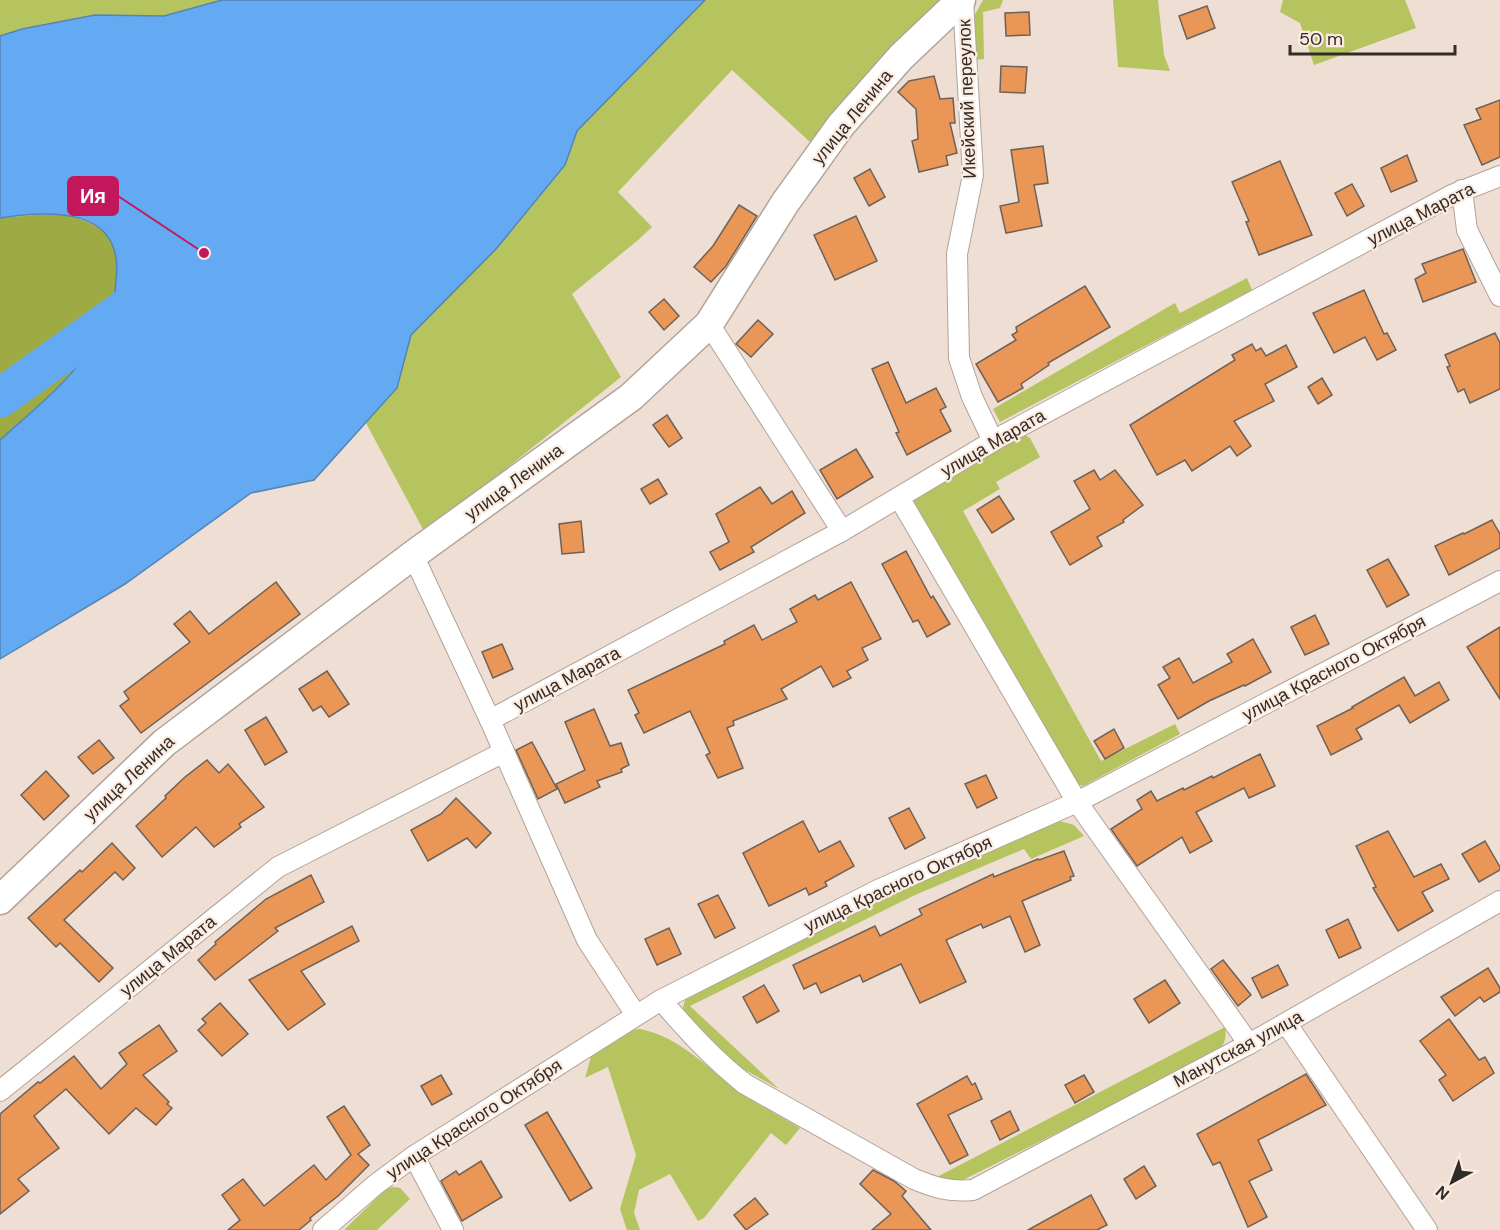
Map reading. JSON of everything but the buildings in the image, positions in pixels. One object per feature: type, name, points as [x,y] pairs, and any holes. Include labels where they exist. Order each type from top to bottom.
[{"type":"main road","name":"улица Ленина","points":[[0,900],[164,743],[413,555],[631,397],[710,324],[785,203],[841,125],[901,57],[962,0]]},
{"type":"street","name":"Икейский переулок","points":[[962,0],[973,174],[957,254],[959,358],[972,397],[993,441]]},
{"type":"street","name":"улица Марата","points":[[490,720],[842,531],[993,441],[1462,190],[1500,176]]},
{"type":"street","points":[[1462,190],[1467,230],[1500,296]]},
{"type":"street","points":[[710,324],[842,531]]},
{"type":"street","points":[[900,498],[1077,802],[1249,1044]]},
{"type":"street","points":[[413,555],[490,720],[587,940],[636,1015]]},
{"type":"street","name":"улица Красного Октября","points":[[323,1230],[375,1185],[414,1156],[660,1000],[878,890],[1077,802],[1500,581]]},
{"type":"street","name":"улица Марата","points":[[0,1091],[278,867],[504,752]]},
{"type":"street","name":"Манутская улица","points":[[660,1000],[714,1058],[745,1084],[914,1179],[954,1192],[973,1190],[1249,1044],[1500,902]]},
{"type":"street","points":[[1286,1023],[1427,1230]]},
{"type":"street","points":[[414,1156],[453,1230]]},
{"type":"green space","points":[[0,0],[222,0],[164,16],[95,15],[0,36]]},
{"type":"green space","points":[[705,0],[944,0],[853,90],[810,142],[732,70],[618,192],[652,227],[572,294],[621,377],[425,533],[366,423],[397,388],[411,335],[496,249],[565,165],[577,131]]},
{"type":"green space","points":[[983,0],[1003,0],[1000,8],[983,12],[984,59],[975,60],[974,16]]},
{"type":"green space","points":[[1113,0],[1158,0],[1164,55],[1170,71],[1118,67]]},
{"type":"green space","points":[[1283,0],[1405,0],[1416,28],[1314,65],[1300,23],[1280,12]]},
{"type":"green space","points":[[58,213],[96,226],[111,240],[117,264],[113,304],[92,345],[69,375],[0,440],[0,218]]},
{"type":"green space","points":[[1247,278],[1252,290],[1000,422],[993,409],[1175,303],[1180,313]]},
{"type":"green space","points":[[1023,434],[1030,438],[1040,457],[996,482],[1000,489],[963,511],[1101,761],[1175,724],[1180,734],[1083,786],[1074,783],[914,510],[913,501],[917,495]]},
{"type":"green space","points":[[1052,819],[1074,825],[1084,836],[1031,859],[1024,849],[915,895],[690,1006],[779,1089],[738,1066],[713,1044],[684,1012],[686,997],[808,931]]},
{"type":"green space","points":[[1225,1027],[1224,1042],[1214,1054],[959,1182],[933,1179]]},
{"type":"green space","points":[[640,1029],[655,1033],[682,1047],[744,1095],[800,1128],[786,1145],[771,1133],[704,1218],[698,1221],[670,1174],[639,1190],[634,1213],[640,1230],[627,1230],[620,1209],[636,1155],[608,1067],[585,1078],[594,1046],[626,1030]]},
{"type":"green space","points":[[387,1188],[400,1188],[410,1199],[377,1230],[344,1230]]},
{"type":"water","points":[[222,0],[705,0],[577,131],[565,165],[496,249],[411,335],[397,388],[314,480],[251,493],[125,584],[0,659],[0,440],[58,387],[88,352],[101,331],[114,302],[116,256],[109,238],[97,226],[81,219],[41,214],[0,218],[0,36],[22,29],[95,15],[164,16]]},
{"type":"waterway","points":[[0,398],[146,294]]},
{"type":"place","name":"Ия","points":[[204,253]]}]
